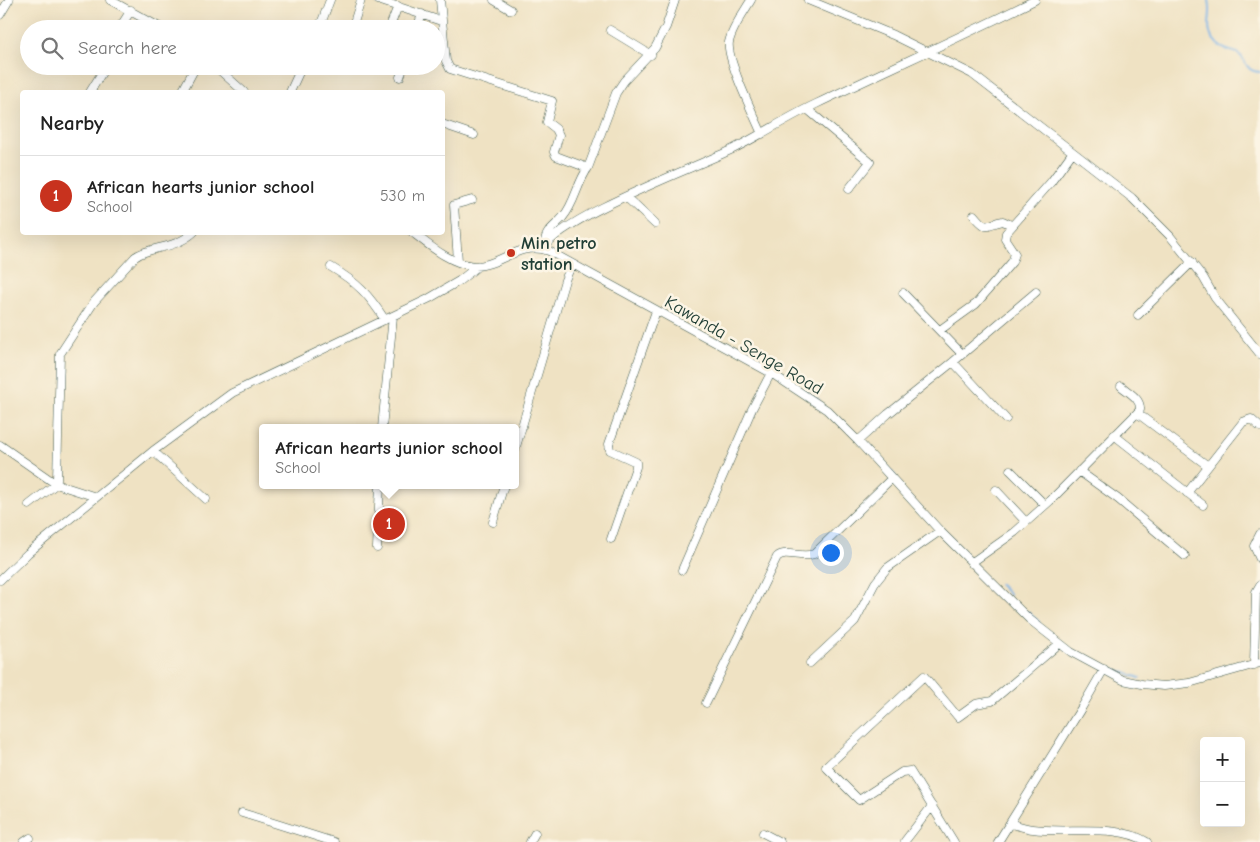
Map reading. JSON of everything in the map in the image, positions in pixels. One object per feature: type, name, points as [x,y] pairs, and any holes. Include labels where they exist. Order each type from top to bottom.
[{"type":"street","points":[[0,15],[9,0]]},
{"type":"street","points":[[110,0],[148,20]]},
{"type":"street","points":[[322,20],[330,0]]},
{"type":"street","points":[[355,20],[361,0]]},
{"type":"street","points":[[378,0],[438,20]]},
{"type":"street","points":[[440,0],[441,20]]},
{"type":"street","points":[[494,0],[511,10]]},
{"type":"street","points":[[544,247],[544,236],[569,209],[588,168],[616,93],[624,81],[651,55],[666,27],[675,0]]},
{"type":"street","points":[[750,0],[731,36],[729,47],[734,65],[762,134]]},
{"type":"street","points":[[808,0],[867,24],[952,64],[989,86],[1072,153],[1132,198],[1192,262],[1215,298],[1260,354]]},
{"type":"street","points":[[0,580],[96,497],[153,451],[232,393],[393,316],[460,280],[478,266],[526,249],[544,247],[595,211],[706,162],[807,109],[903,62],[928,53],[1035,0]]},
{"type":"street","points":[[393,20],[398,6]]},
{"type":"street","points":[[125,20],[131,10]]},
{"type":"street","points":[[420,20],[422,14]]},
{"type":"street","points":[[610,30],[651,55]]},
{"type":"street","points":[[445,53],[450,69],[552,101],[547,122],[556,129],[559,135],[554,152],[556,156],[588,168]]},
{"type":"street","points":[[91,90],[100,75]]},
{"type":"street","points":[[183,90],[191,75]]},
{"type":"street","points":[[224,75],[242,90]]},
{"type":"street","points":[[291,90],[298,75]]},
{"type":"street","points":[[807,109],[870,162],[849,189]]},
{"type":"street","points":[[445,125],[474,135]]},
{"type":"street","points":[[940,330],[976,304],[1012,262],[1015,254],[1004,236],[1011,225],[1052,182],[1072,153]]},
{"type":"street","points":[[626,197],[655,224]]},
{"type":"street","points":[[458,261],[454,207],[458,203],[472,200]]},
{"type":"street","points":[[974,215],[983,226],[1003,221],[1011,225]]},
{"type":"street","points":[[56,484],[58,371],[62,350],[94,302],[135,257],[174,245],[189,235]]},
{"type":"street","points":[[416,235],[434,248],[458,261],[478,266]]},
{"type":"street","name":"Kawanda - Senge Road","points":[[544,247],[656,311],[771,373],[827,410],[940,531],[1029,619],[1059,644],[1123,680],[1142,684],[1164,686],[1188,683],[1257,664]]},
{"type":"street","points":[[1138,315],[1192,262]]},
{"type":"street","points":[[519,436],[565,280],[572,264]]},
{"type":"street","points":[[331,267],[356,282],[365,291],[385,320]]},
{"type":"street","points":[[858,441],[1036,292]]},
{"type":"street","points":[[903,293],[962,354]]},
{"type":"street","points":[[611,539],[636,467],[636,462],[610,450],[609,444],[656,311]]},
{"type":"street","points":[[382,424],[393,316]]},
{"type":"street","points":[[953,362],[1006,419]]},
{"type":"street","points":[[682,570],[752,409],[771,373]]},
{"type":"street","points":[[971,562],[1026,522],[1045,505],[1137,413],[1140,403],[1121,386]]},
{"type":"street","points":[[1137,413],[1208,466]]},
{"type":"street","points":[[1187,493],[1246,419],[1260,427]]},
{"type":"street","points":[[1114,435],[1203,506]]},
{"type":"street","points":[[0,445],[56,484],[96,497]]},
{"type":"street","points":[[153,451],[206,499]]},
{"type":"street","points":[[1010,470],[1045,505]]},
{"type":"street","points":[[1079,471],[1118,499],[1185,556]]},
{"type":"street","points":[[706,702],[777,557],[783,553],[806,557],[814,554],[892,478]]},
{"type":"street","points":[[28,505],[56,484]]},
{"type":"street","points":[[377,548],[380,489]]},
{"type":"street","points":[[492,522],[503,489]]},
{"type":"street","points":[[996,490],[1026,522]]},
{"type":"street","points":[[810,663],[855,621],[875,583],[887,568],[940,531]]},
{"type":"street","points":[[1260,534],[1254,546],[1260,559]]},
{"type":"street","points":[[1257,664],[1255,598],[1260,585]]},
{"type":"street","points":[[954,842],[908,770],[859,800],[826,767],[924,676],[958,718],[976,704],[992,701],[1059,644]]},
{"type":"street","points":[[998,842],[1104,669]]},
{"type":"street","points":[[904,841],[932,806]]},
{"type":"street","points":[[242,813],[334,842]]},
{"type":"street","points":[[1010,824],[1032,829],[1116,832],[1136,836],[1148,842]]},
{"type":"street","points":[[530,842],[535,833]]},
{"type":"street","points":[[764,833],[780,842]]},
{"type":"waterway","points":[[1209,0],[1209,30],[1215,41],[1221,47],[1240,55],[1249,68],[1260,72]]},
{"type":"waterway","points":[[802,389],[819,400]]},
{"type":"waterway","points":[[871,450],[888,468]]},
{"type":"waterway","points":[[889,470],[895,476]]},
{"type":"waterway","points":[[999,584],[1010,595]]},
{"type":"waterway","points":[[1027,612],[1039,622]]},
{"type":"waterway","points":[[1105,666],[1140,678]]},
{"type":"place","name":"Min petro station","points":[[511,253]]},
{"type":"place","name":"African hearts junior school","points":[[389,524]]}]
